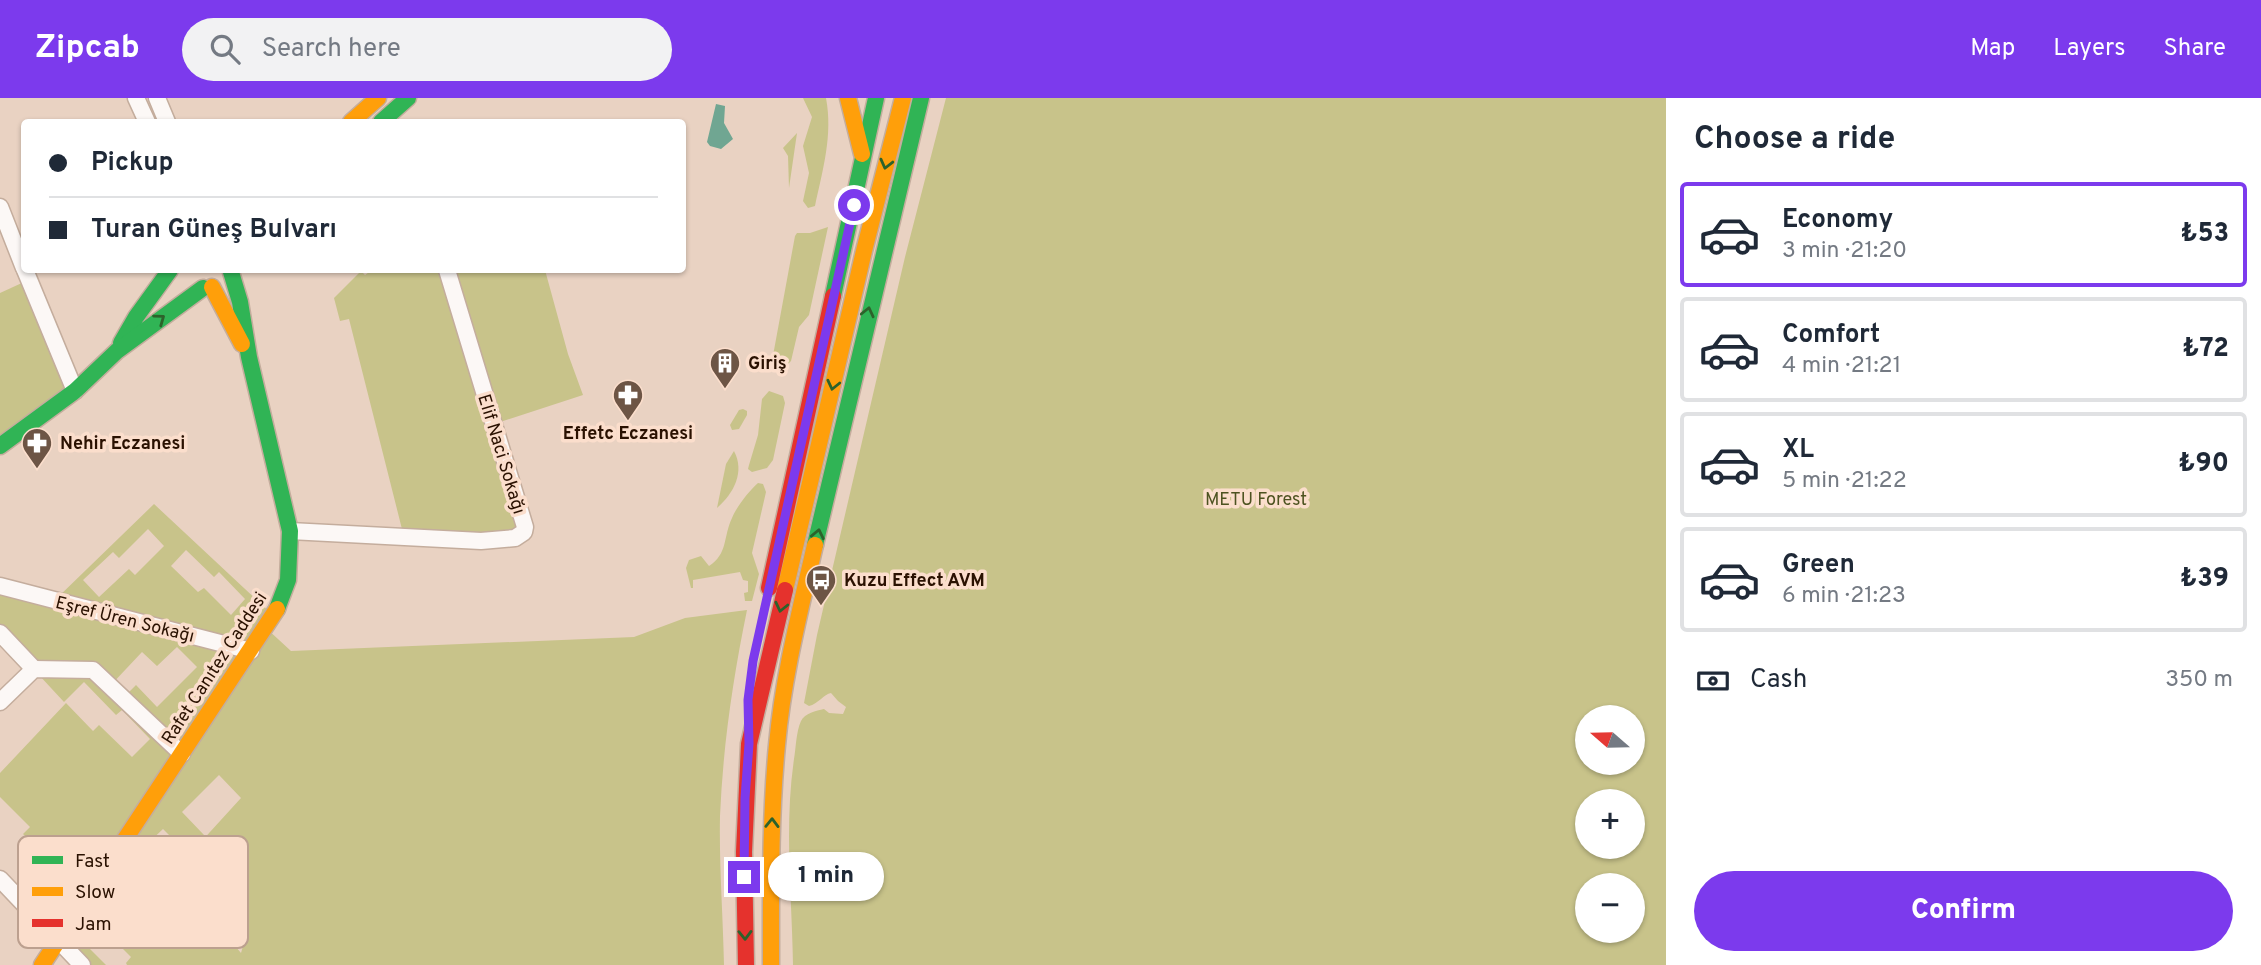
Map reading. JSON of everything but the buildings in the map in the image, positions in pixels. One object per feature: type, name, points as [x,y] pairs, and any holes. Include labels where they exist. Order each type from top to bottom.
[{"type":"main road","points":[[354,119],[378,98]]},
{"type":"main road","points":[[848,98],[860,138],[863,161]]},
{"type":"main road","points":[[746,965],[745,798],[749,744],[748,700],[753,661],[876,98]]},
{"type":"main road","points":[[749,744],[861,264],[903,98]]},
{"type":"main road","points":[[771,965],[772,814],[784,696],[793,639],[921,98]]},
{"type":"main road","points":[[784,696],[810,629],[906,211],[935,98]]},
{"type":"main road","points":[[386,119],[403,109]]},
{"type":"main road","points":[[117,351],[136,317],[168,273]]},
{"type":"main road","points":[[183,273],[190,282],[207,288]]},
{"type":"main road","points":[[0,446],[75,391],[117,351],[207,288],[220,285],[230,273]]},
{"type":"main road","name":"Rafet Canıtez Caddesi","points":[[127,836],[274,616],[288,580],[290,531],[249,357],[233,273]]},
{"type":"main road","name":"Rafet Canıtez Caddesi","points":[[207,288],[249,357]]},
{"type":"main road","name":"Rafet Canıtez Caddesi","points":[[42,965],[53,948]]},
{"type":"street","points":[[136,98],[146,119]]},
{"type":"street","points":[[157,98],[166,119]]},
{"type":"street","points":[[0,207],[21,259]]},
{"type":"street","points":[[27,273],[75,391]]},
{"type":"street","name":"Elif Naci Sokağı","points":[[290,531],[481,541],[515,538],[524,532],[525,527],[448,273]]},
{"type":"street","name":"Eşref Üren Sokağı","points":[[3,591],[251,651]]},
{"type":"street","points":[[0,633],[34,669]]},
{"type":"street","points":[[0,702],[34,669],[93,670],[182,754]]},
{"type":"street","points":[[0,878],[18,897]]},
{"type":"street","points":[[67,948],[82,965]]},
{"type":"green space","points":[[803,98],[826,98],[828,112],[828,139],[821,179],[815,206],[808,208],[803,201],[809,173],[803,146],[812,117]]},
{"type":"green space","name":"METU Forest","points":[[946,98],[1666,98],[1666,965],[793,965],[789,811],[797,735],[801,721],[808,714],[824,709],[829,713],[843,714],[846,707],[831,693],[812,705],[804,703],[817,635],[905,257]]},
{"type":"green space","points":[[797,133],[789,188],[788,156],[783,148]]},
{"type":"green space","points":[[828,227],[809,315],[799,327],[791,361],[775,367],[772,361],[795,236],[797,233],[810,233]]},
{"type":"green space","points":[[359,273],[546,273],[568,354],[583,395],[494,424],[524,532],[404,537],[349,319],[340,321],[334,298]]},
{"type":"green space","points":[[24,282],[75,391],[0,446],[0,293]]},
{"type":"green space","points":[[769,391],[783,396],[785,403],[773,460],[767,468],[752,472],[748,469],[758,435],[762,399]]},
{"type":"green space","points":[[739,410],[747,411],[747,415],[739,429],[732,430],[730,425]]},
{"type":"green space","points":[[734,451],[738,467],[736,482],[717,508],[726,464]]},
{"type":"green space","points":[[758,483],[763,484],[766,492],[752,553],[759,574],[752,601],[745,601],[744,593],[748,592],[748,581],[743,580],[740,572],[693,580],[691,588],[686,568],[689,560],[701,556],[709,566],[715,561],[722,551],[734,513]]},
{"type":"green space","points":[[154,504],[274,616],[266,628],[291,651],[634,637],[685,618],[747,610],[729,712],[721,790],[724,965],[127,965],[131,957],[122,948],[237,948],[241,953],[242,948],[248,948],[248,836],[206,836],[241,798],[219,775],[182,812],[203,836],[170,836],[163,829],[156,836],[25,836],[23,834],[30,827],[0,797],[0,773],[66,703],[93,731],[99,725],[132,757],[150,739],[122,710],[116,715],[84,682],[64,702],[0,633],[0,586],[54,601]],"holes":[[[148,529],[164,546],[135,575],[129,569],[99,597],[83,580],[113,552],[119,558]],[[186,550],[214,577],[219,572],[245,599],[231,615],[204,588],[198,592],[171,566]],[[177,647],[197,667],[157,707],[136,685],[123,698],[110,686],[142,652],[157,666]]]},
{"type":"green space","points":[[67,948],[89,948],[106,965],[82,965]]},
{"type":"shaded area","points":[[716,104],[725,106],[724,123],[733,139],[721,149],[710,146],[707,142]]},
{"type":"traffic: fast","points":[[384,119],[408,98]]},
{"type":"traffic: fast","points":[[833,296],[876,98]]},
{"type":"traffic: fast","points":[[815,545],[921,98]]},
{"type":"traffic: fast","points":[[121,343],[168,273]]},
{"type":"traffic: fast","points":[[231,273],[290,531],[288,580],[277,609]]},
{"type":"traffic: fast","points":[[0,446],[75,391],[117,351],[203,288]]},
{"type":"traffic: slow","points":[[354,119],[378,98]]},
{"type":"traffic: slow","points":[[848,98],[862,154]]},
{"type":"traffic: slow","points":[[785,590],[864,251],[903,98]]},
{"type":"traffic: slow","points":[[212,287],[242,344]]},
{"type":"traffic: slow","points":[[771,965],[772,827],[777,745],[788,669],[815,545]]},
{"type":"traffic: slow","points":[[127,836],[277,609]]},
{"type":"traffic: slow","points":[[42,965],[53,948]]},
{"type":"traffic: jam","points":[[769,588],[833,296]]},
{"type":"traffic: jam","points":[[746,965],[744,852],[749,744],[785,590]]},
{"type":"place","name":"Giriş","points":[[725,390]]},
{"type":"place","name":"Effetc Eczanesi","points":[[628,422]]},
{"type":"place","name":"Nehir Eczanesi","points":[[37,470]]},
{"type":"place","name":"Kuzu Effect AVM","points":[[821,607]]},
{"type":"route","points":[[744,877],[748,700],[753,661],[854,205]]}]
